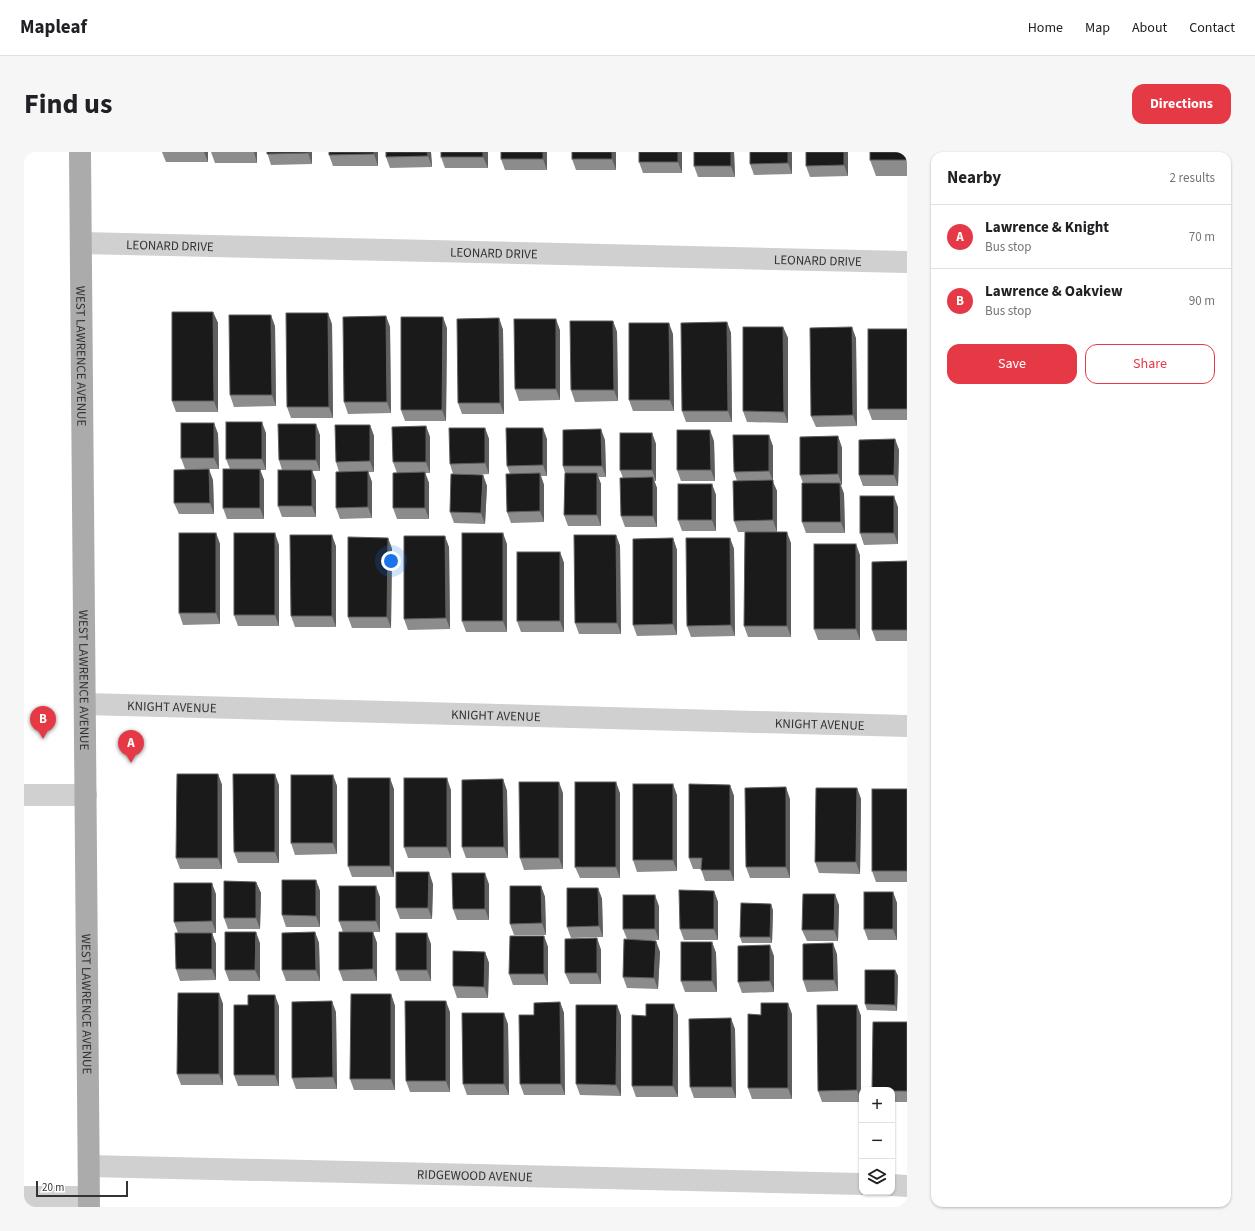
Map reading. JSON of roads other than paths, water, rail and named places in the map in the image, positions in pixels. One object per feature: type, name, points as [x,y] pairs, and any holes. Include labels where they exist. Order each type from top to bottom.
[{"type":"main road","name":"WEST LAWRENCE AVENUE","points":[[80,152],[89,1202]]},
{"type":"street","name":"LEONARD DRIVE","points":[[81,243],[907,262]]},
{"type":"street","name":"KNIGHT AVENUE","points":[[85,704],[907,726]]},
{"type":"street","points":[[24,795],[86,795]]},
{"type":"street","name":"RIDGEWOOD AVENUE","points":[[89,1166],[859,1184]]},
{"type":"street","points":[[895,1185],[907,1186]]},
{"type":"street","points":[[24,1197],[89,1202]]},
{"type":"place","name":"Lawrence & Oakview","points":[[43,739]]},
{"type":"place","name":"Lawrence & Knight","points":[[131,763]]}]
